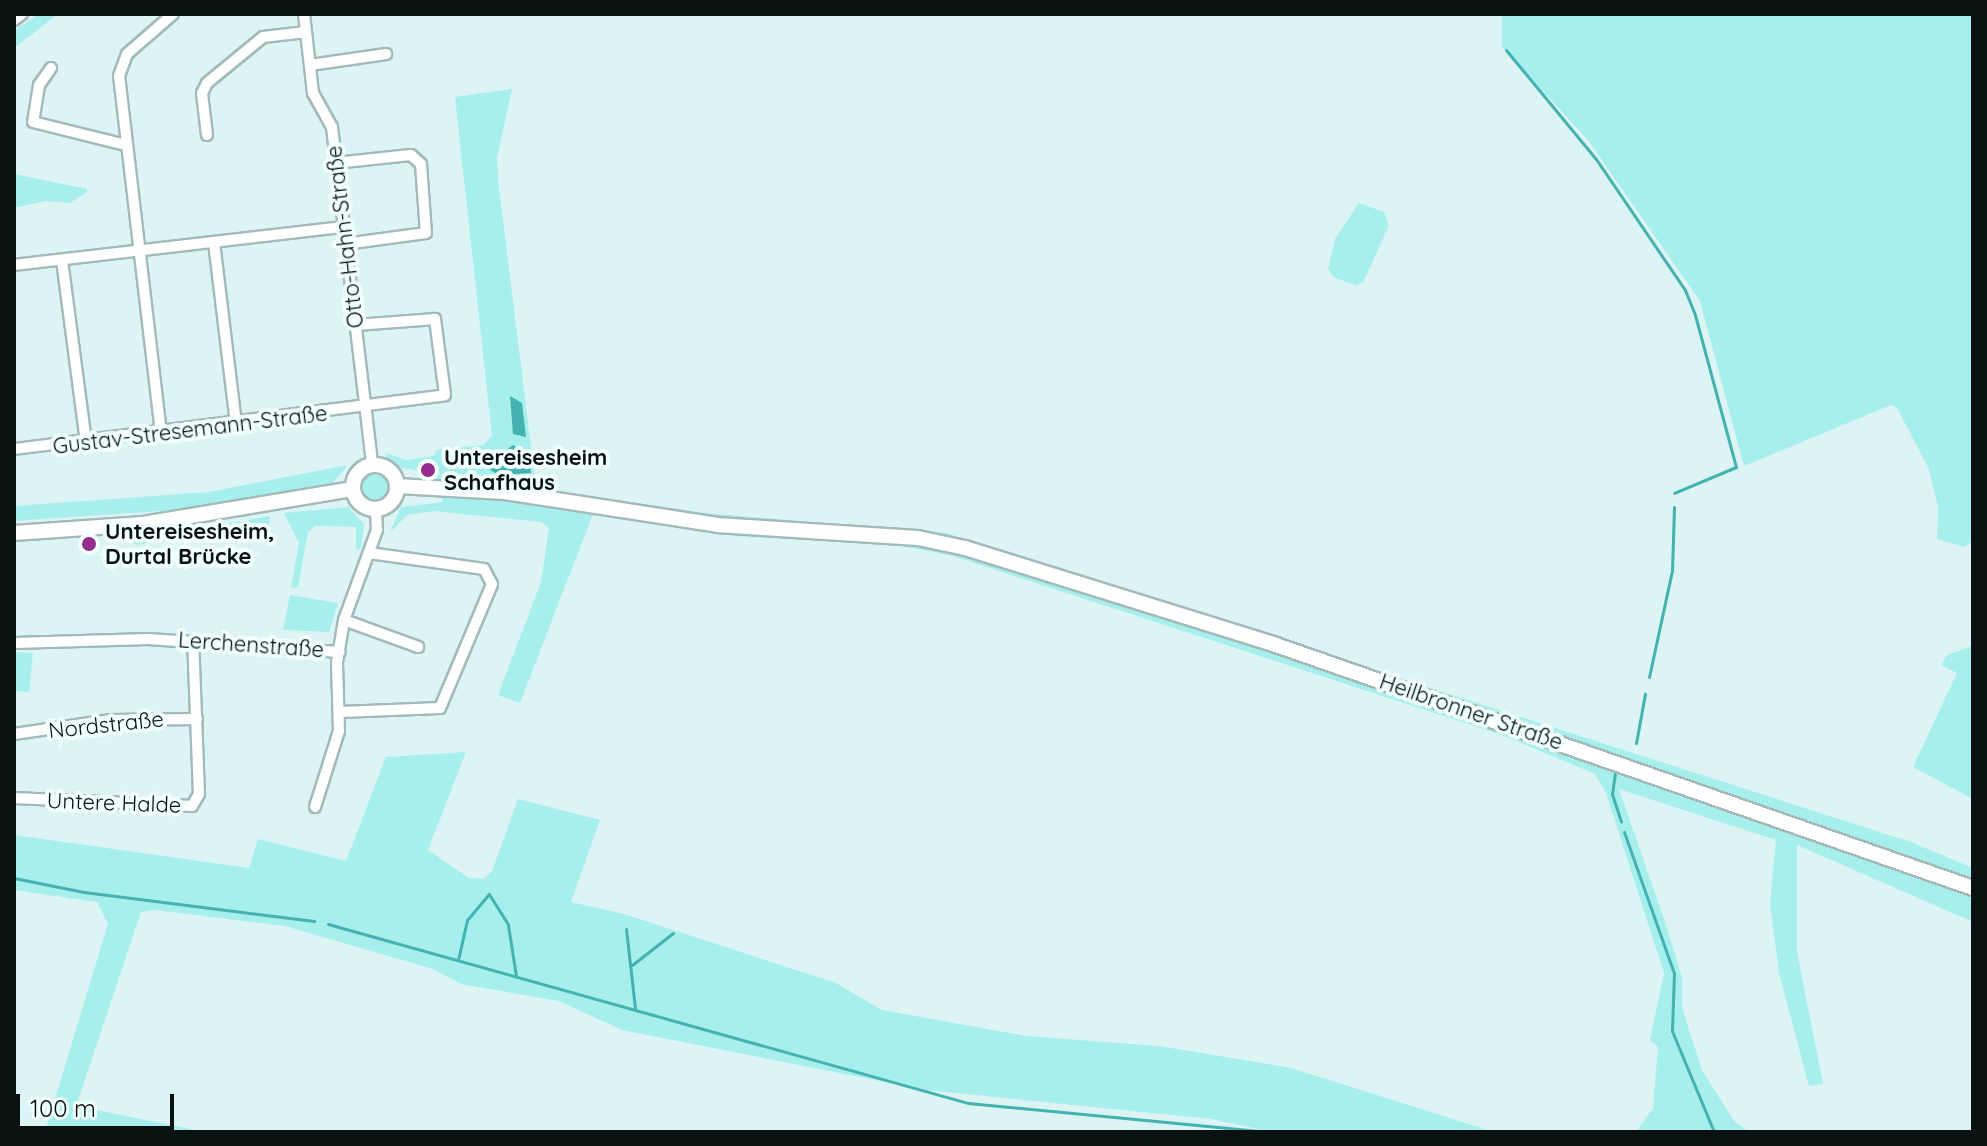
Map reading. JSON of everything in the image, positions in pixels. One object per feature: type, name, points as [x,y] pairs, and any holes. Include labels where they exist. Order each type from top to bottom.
[{"type":"main road","points":[[372,464],[391,472],[397,486],[391,502],[376,509],[361,504],[353,489],[355,476],[372,464]]},
{"type":"main road","name":"Heilbronner Straße","points":[[397,486],[462,487],[717,525],[918,538],[965,548],[1276,645],[1973,888]]},
{"type":"main road","points":[[14,533],[143,524],[353,489]]},
{"type":"street","points":[[14,20],[22,14]]},
{"type":"street","points":[[161,433],[126,145],[121,67],[127,54],[173,14]]},
{"type":"street","name":"Otto-Hahn-Straße","points":[[304,14],[316,99],[332,127],[372,464]]},
{"type":"street","points":[[207,135],[202,93],[211,79],[263,37],[306,32]]},
{"type":"street","points":[[310,65],[386,54]]},
{"type":"street","points":[[51,68],[39,85],[33,122],[126,145]]},
{"type":"street","points":[[335,163],[416,156],[429,230],[345,244]]},
{"type":"street","points":[[14,265],[343,227]]},
{"type":"street","points":[[214,242],[236,423]]},
{"type":"street","points":[[62,260],[86,442]]},
{"type":"street","name":"Gustav-Stresemann-Straße","points":[[14,449],[366,409],[445,395],[435,319],[356,325]]},
{"type":"street","name":"Lerchenstraße","points":[[14,643],[193,641],[340,652],[344,620],[369,553],[376,509]]},
{"type":"street","points":[[341,712],[440,708],[492,584],[484,569],[369,553]]},
{"type":"street","points":[[344,620],[418,647]]},
{"type":"street","name":"Untere Halde","points":[[14,798],[192,806],[199,794],[193,641]]},
{"type":"street","points":[[315,807],[341,712],[340,652]]},
{"type":"street","name":"Nordstraße","points":[[14,734],[111,720],[197,719]]},
{"type":"shaded area","points":[[39,14],[58,14],[14,48],[14,31]]},
{"type":"shaded area","points":[[1502,14],[1973,14],[1973,541],[1964,547],[1937,539],[1938,507],[1929,469],[1897,408],[1891,405],[1744,466],[1700,301],[1588,140],[1502,47]]},
{"type":"shaded area","points":[[512,89],[497,158],[498,180],[535,480],[549,490],[705,513],[946,533],[1911,842],[1973,868],[1973,922],[1797,845],[1797,952],[1823,1084],[1809,1086],[1779,973],[1770,904],[1776,840],[1619,789],[1682,978],[1682,1008],[1702,1070],[1734,1121],[1749,1132],[1636,1132],[1653,1108],[1658,1047],[1650,1040],[1664,973],[1606,793],[1595,774],[1502,735],[953,556],[896,545],[733,536],[593,514],[520,703],[498,695],[541,582],[549,528],[541,522],[434,511],[407,515],[390,532],[401,507],[443,502],[436,474],[398,467],[387,462],[386,453],[406,460],[434,456],[437,450],[483,445],[492,436],[455,97]]},
{"type":"shaded area","points":[[14,174],[87,189],[87,192],[70,203],[45,201],[14,208]]},
{"type":"shaded area","points":[[1359,203],[1384,212],[1389,225],[1363,283],[1355,285],[1333,277],[1328,269],[1335,239]]},
{"type":"shaded area","points":[[510,396],[522,403],[526,437],[513,434]]},
{"type":"shaded area","points":[[513,445],[529,455],[531,473],[498,475],[485,466]]},
{"type":"shaded area","points":[[348,465],[332,484],[190,509],[14,521],[14,506],[209,492]]},
{"type":"shaded area","points":[[374,471],[385,476],[390,487],[385,498],[374,503],[363,498],[358,487],[363,476]]},
{"type":"shaded area","points":[[348,507],[364,524],[361,548],[356,550],[356,527],[316,526],[308,532],[298,587],[291,588],[299,543],[284,513]]},
{"type":"shaded area","points":[[270,516],[269,526],[135,545],[133,540]]},
{"type":"shaded area","points":[[290,595],[338,603],[329,632],[283,630]]},
{"type":"shaded area","points":[[1973,646],[1973,799],[1913,767],[1957,673],[1941,665],[1947,655]]},
{"type":"shaded area","points":[[14,652],[33,653],[29,692],[14,691]]},
{"type":"shaded area","points":[[466,752],[428,850],[469,878],[484,879],[492,871],[518,799],[600,820],[571,902],[624,914],[836,983],[882,1010],[1026,1036],[1159,1046],[1291,1068],[1494,1132],[1273,1132],[1211,1119],[926,1090],[622,1030],[559,1001],[461,984],[433,969],[285,926],[155,910],[141,912],[76,1106],[205,1132],[45,1132],[108,924],[97,902],[14,890],[14,835],[249,868],[258,839],[346,861],[386,757]]},
{"type":"waterway","points":[[1506,50],[1596,159],[1685,290],[1695,315],[1736,467],[1674,493]]},
{"type":"waterway","points":[[1649,677],[1672,571],[1674,507]]},
{"type":"waterway","points":[[1636,743],[1645,694]]},
{"type":"waterway","points":[[1615,773],[1612,794],[1621,822]]},
{"type":"waterway","points":[[1624,832],[1674,973],[1672,1031],[1714,1132]]},
{"type":"waterway","points":[[14,878],[84,892],[314,921]]},
{"type":"waterway","points":[[458,960],[467,920],[489,894],[508,925],[516,976]]},
{"type":"waterway","points":[[328,924],[968,1103],[1270,1132]]},
{"type":"waterway","points":[[626,929],[635,1008]]},
{"type":"waterway","points":[[632,965],[673,933]]},
{"type":"place","name":"Untereisesheim Schafhaus","points":[[428,470]]},
{"type":"place","name":"Untereisesheim, Durtal Brücke","points":[[89,544]]}]
